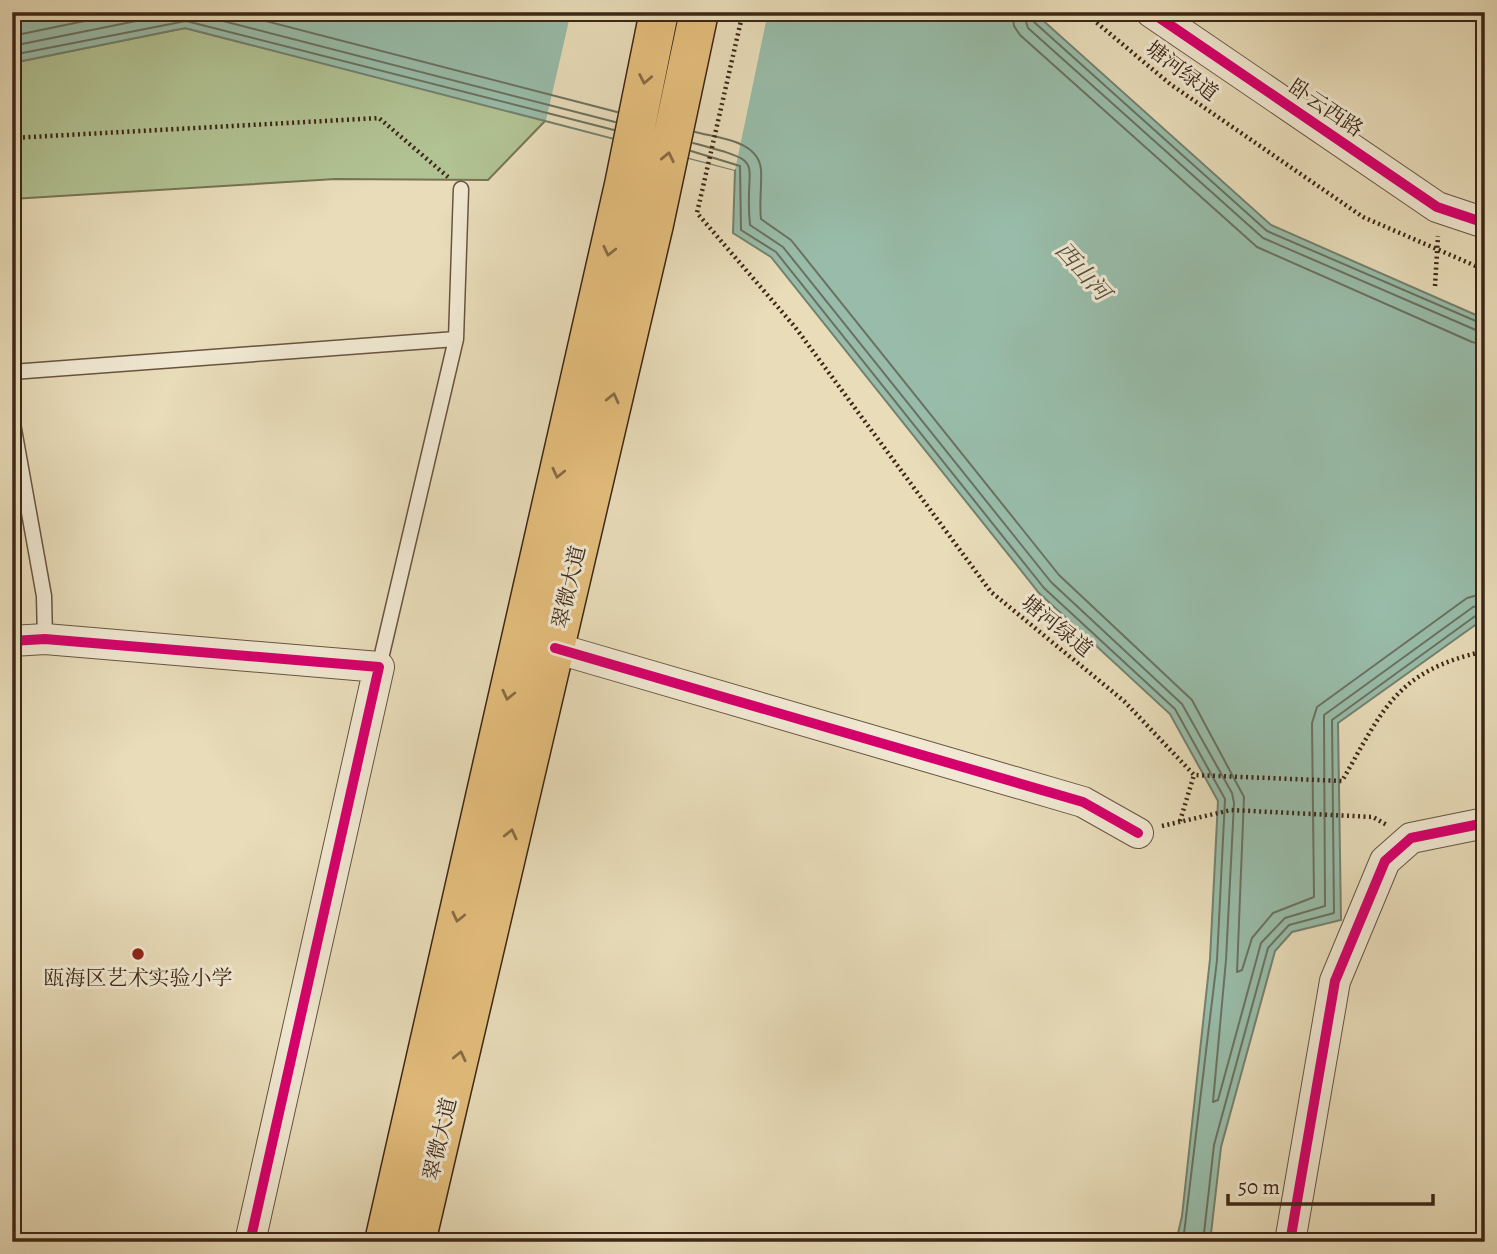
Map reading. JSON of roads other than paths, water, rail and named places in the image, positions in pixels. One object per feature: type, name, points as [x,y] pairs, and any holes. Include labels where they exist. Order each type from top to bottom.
[{"type":"main road","name":"翠微大道","points":[[384,1242],[624,185],[659,12]]},
{"type":"main road","name":"翠微大道","points":[[416,1242],[654,224],[699,12]]},
{"type":"street","name":"卧云西路","points":[[1151,12],[1437,207],[1485,223]]},
{"type":"street","points":[[12,641],[45,639],[379,667],[250,1242]]},
{"type":"street","points":[[555,648],[1083,802],[1138,832]]},
{"type":"street","points":[[1290,1242],[1335,981],[1385,861],[1411,838],[1485,823]]},
{"type":"lane","points":[[379,667],[456,339],[461,189]]},
{"type":"lane","points":[[12,372],[456,339]]},
{"type":"lane","points":[[12,418],[44,596],[45,639]]},
{"type":"water","name":"西山河","points":[[12,12],[1039,12],[1038,16],[1271,225],[1485,319],[1485,618],[1338,723],[1341,920],[1292,932],[1275,951],[1221,1147],[1210,1242],[1176,1242],[1182,1216],[1210,959],[1218,801],[1170,714],[1039,593],[771,257],[733,233],[735,170],[185,28],[12,63]]},
{"type":"place","name":"瓯海区艺术实验小学","points":[[138,954]]}]
